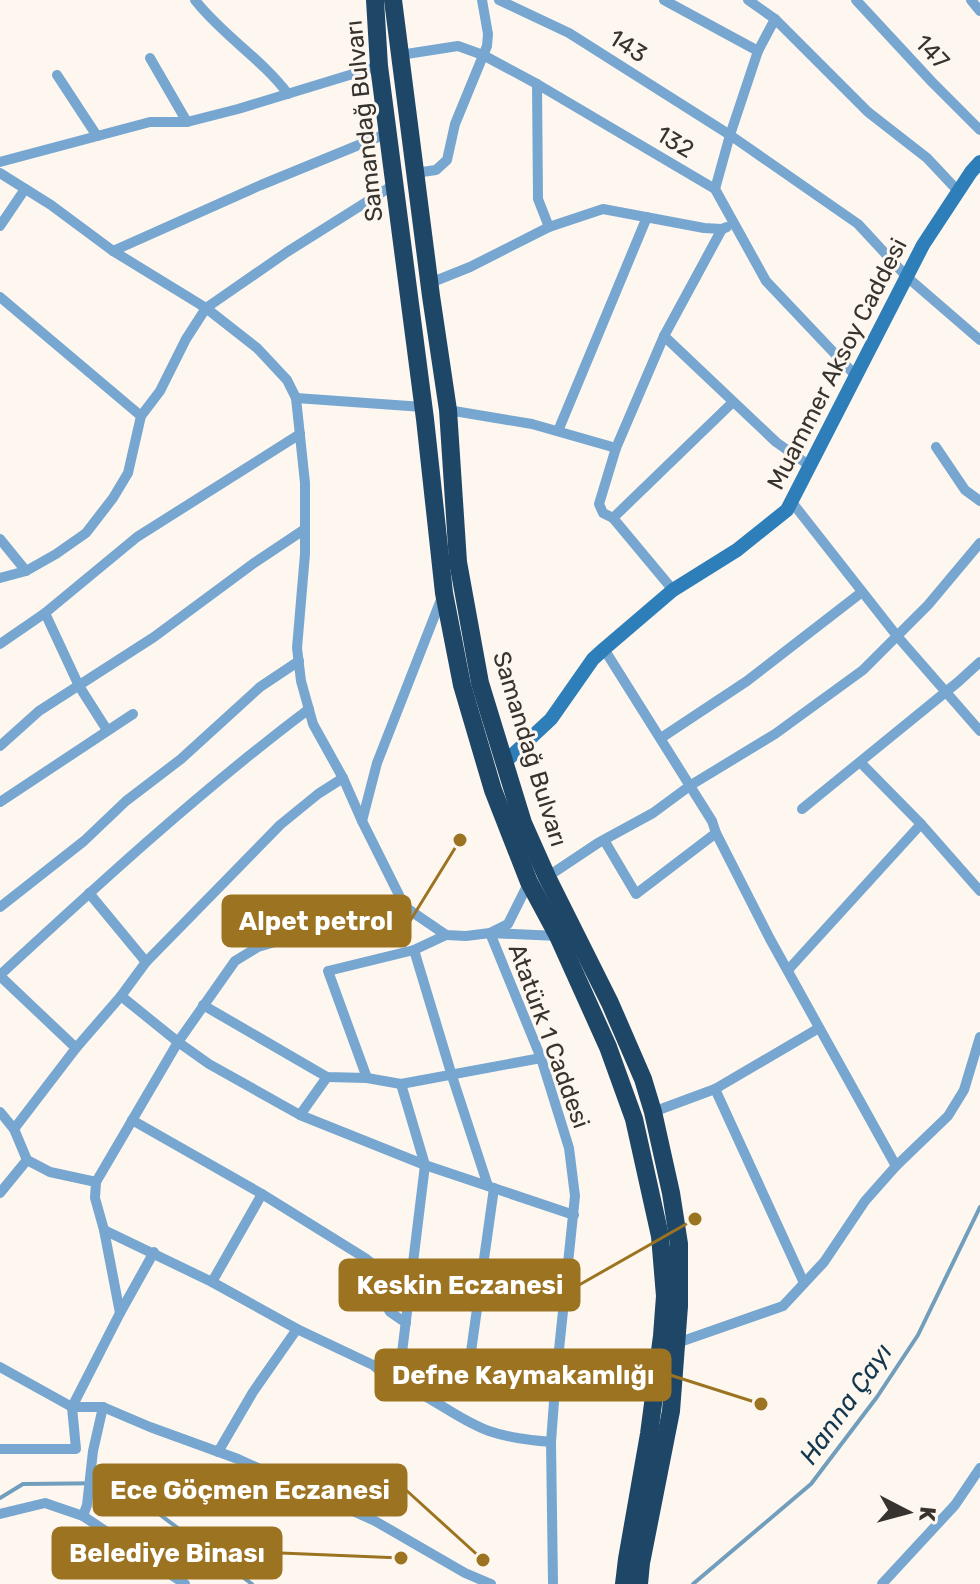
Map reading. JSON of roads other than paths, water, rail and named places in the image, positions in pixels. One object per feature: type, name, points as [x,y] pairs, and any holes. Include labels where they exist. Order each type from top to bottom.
[{"type":"highway","name":"Samandağ Bulvarı","points":[[375,0],[379,66],[444,593],[462,685],[493,790],[538,880],[610,1003],[643,1079],[671,1193],[679,1244],[677,1343],[671,1411],[634,1561],[624,1584]]},
{"type":"highway","name":"Samandağ Bulvarı","points":[[393,0],[448,410],[458,562],[480,683],[538,880],[558,936],[608,1047],[634,1119],[660,1236],[665,1296],[634,1561],[639,1584]]},
{"type":"street","points":[[195,0],[275,77],[288,94]]},
{"type":"street","points":[[415,173],[436,170],[447,160],[455,124],[487,46],[482,0]]},
{"type":"street","name":"143","points":[[499,0],[569,33],[730,135],[858,224],[907,277],[980,340]]},
{"type":"street","points":[[664,0],[758,51]]},
{"type":"street","points":[[748,0],[775,19],[868,112],[927,158],[958,191]]},
{"type":"street","name":"147","points":[[856,0],[980,130]]},
{"type":"street","points":[[971,0],[980,11]]},
{"type":"street","points":[[775,19],[758,51],[715,189],[766,281],[856,376]]},
{"type":"street","name":"132","points":[[400,55],[458,46],[483,55],[715,189]]},
{"type":"street","points":[[150,58],[187,122]]},
{"type":"street","points":[[0,162],[150,122],[187,122],[379,66]]},
{"type":"street","points":[[57,75],[97,136]]},
{"type":"street","points":[[537,84],[538,199],[549,227]]},
{"type":"street","points":[[113,251],[388,133]]},
{"type":"street","name":"Muammer Aksoy Caddesi","points":[[505,762],[551,719],[593,659],[604,649],[673,590],[737,550],[787,510],[923,245],[980,162]]},
{"type":"street","points":[[0,173],[113,251],[206,308],[257,348],[287,380],[296,398],[305,483],[305,554],[297,648],[301,681],[313,724],[343,778],[405,907],[446,935]]},
{"type":"street","points":[[0,578],[26,571],[86,533],[113,498],[128,473],[141,416],[160,391],[186,339],[206,308],[395,184]]},
{"type":"street","points":[[0,226],[25,189]]},
{"type":"street","points":[[430,283],[470,267],[549,227],[603,209],[704,228],[722,229],[734,225]]},
{"type":"street","points":[[558,431],[647,217]]},
{"type":"street","points":[[673,590],[613,518],[603,513],[599,504],[616,448],[664,336],[722,229]]},
{"type":"street","points":[[0,297],[141,416]]},
{"type":"street","points":[[664,336],[776,442],[810,466]]},
{"type":"street","points":[[296,398],[423,407]]},
{"type":"street","points":[[613,518],[733,402]]},
{"type":"street","points":[[448,410],[532,424],[616,448]]},
{"type":"street","points":[[0,644],[45,613],[137,537],[300,434]]},
{"type":"street","points":[[936,447],[965,490],[980,501]]},
{"type":"street","points":[[791,501],[897,636],[980,731]]},
{"type":"street","points":[[0,746],[39,711],[154,637],[305,529]]},
{"type":"street","points":[[0,539],[26,571]]},
{"type":"street","points":[[538,880],[653,813],[691,785],[775,734],[863,670],[928,605],[980,543]]},
{"type":"street","points":[[661,738],[747,681],[862,592]]},
{"type":"street","points":[[362,821],[377,763],[444,593]]},
{"type":"street","points":[[45,613],[79,686],[107,730]]},
{"type":"street","points":[[604,649],[712,821],[788,970],[896,1166]]},
{"type":"street","points":[[0,907],[44,875],[126,801],[181,759],[260,687],[299,661]]},
{"type":"street","points":[[802,809],[980,662]]},
{"type":"street","points":[[76,1048],[0,976],[166,824],[309,709]]},
{"type":"street","points":[[0,802],[133,714]]},
{"type":"street","points":[[861,763],[921,824],[980,891]]},
{"type":"street","points":[[14,1129],[146,962],[280,825],[343,778]]},
{"type":"street","points":[[788,970],[921,824]]},
{"type":"street","points":[[604,840],[636,894],[716,833]]},
{"type":"street","name":"Atatürk 1 Caddesi","points":[[490,933],[508,924],[538,880]]},
{"type":"street","points":[[89,893],[146,962]]},
{"type":"street","points":[[120,1313],[95,1198],[96,1182],[203,1005],[235,961],[258,947],[405,907]]},
{"type":"street","name":"Atatürk 1 Caddesi","points":[[490,933],[541,1058],[569,1148],[575,1196],[551,1442],[553,1584]]},
{"type":"street","points":[[367,1078],[328,971],[414,950],[446,935]]},
{"type":"street","name":"Atatürk 1 Caddesi","points":[[446,935],[558,936]]},
{"type":"street","points":[[414,950],[452,1076],[491,1187],[468,1373]]},
{"type":"street","points":[[121,996],[209,1064],[300,1115],[425,1165],[574,1215]]},
{"type":"street","points":[[203,1005],[327,1077],[367,1078],[401,1084],[541,1058]]},
{"type":"street","points":[[653,1112],[715,1089],[819,1028]]},
{"type":"street","points":[[677,1343],[783,1306],[824,1262],[865,1201],[948,1116],[964,1090],[980,1037]]},
{"type":"street","points":[[300,1115],[327,1077]]},
{"type":"street","points":[[393,1382],[401,1361],[425,1165],[401,1084]]},
{"type":"street","points":[[715,1089],[804,1283]]},
{"type":"street","points":[[0,1112],[14,1129],[27,1160],[50,1172],[96,1182]]},
{"type":"street","points":[[132,1120],[262,1194],[365,1258],[375,1266],[382,1299],[390,1312],[406,1323]]},
{"type":"street","points":[[0,1193],[27,1160]]},
{"type":"street","points":[[212,1282],[262,1194]]},
{"type":"street","points":[[104,1230],[154,1252],[297,1329],[373,1365],[393,1382],[407,1386],[489,1431],[551,1442]]},
{"type":"street","points":[[76,1449],[72,1407],[154,1252]]},
{"type":"street","points":[[218,1452],[253,1392],[297,1329]]},
{"type":"street","points":[[401,1361],[555,1388],[658,1372]]},
{"type":"street","points":[[0,1367],[72,1407],[103,1407],[238,1459],[375,1521],[465,1573],[491,1584]]},
{"type":"street","points":[[85,1510],[103,1407]]},
{"type":"street","points":[[0,1449],[93,1451]]},
{"type":"street","points":[[882,1584],[955,1505],[980,1468]]},
{"type":"street","points":[[0,1514],[45,1503],[85,1510],[185,1584]]},
{"type":"waterway","name":"Hanna Çayı","points":[[693,1584],[811,1484],[877,1397],[918,1335],[980,1207]]},
{"type":"waterway","name":"Hanna Çayı","points":[[0,1498],[23,1484],[118,1483],[252,1584]]},
{"type":"place","name":"Alpet petrol","points":[[460,840]]},
{"type":"place","name":"Keskin Eczanesi","points":[[695,1219]]},
{"type":"place","name":"Defne Kaymakamlığı","points":[[761,1404]]},
{"type":"place","name":"Belediye Binası","points":[[401,1558]]},
{"type":"place","name":"Ece Göçmen Eczanesi","points":[[483,1560]]}]
